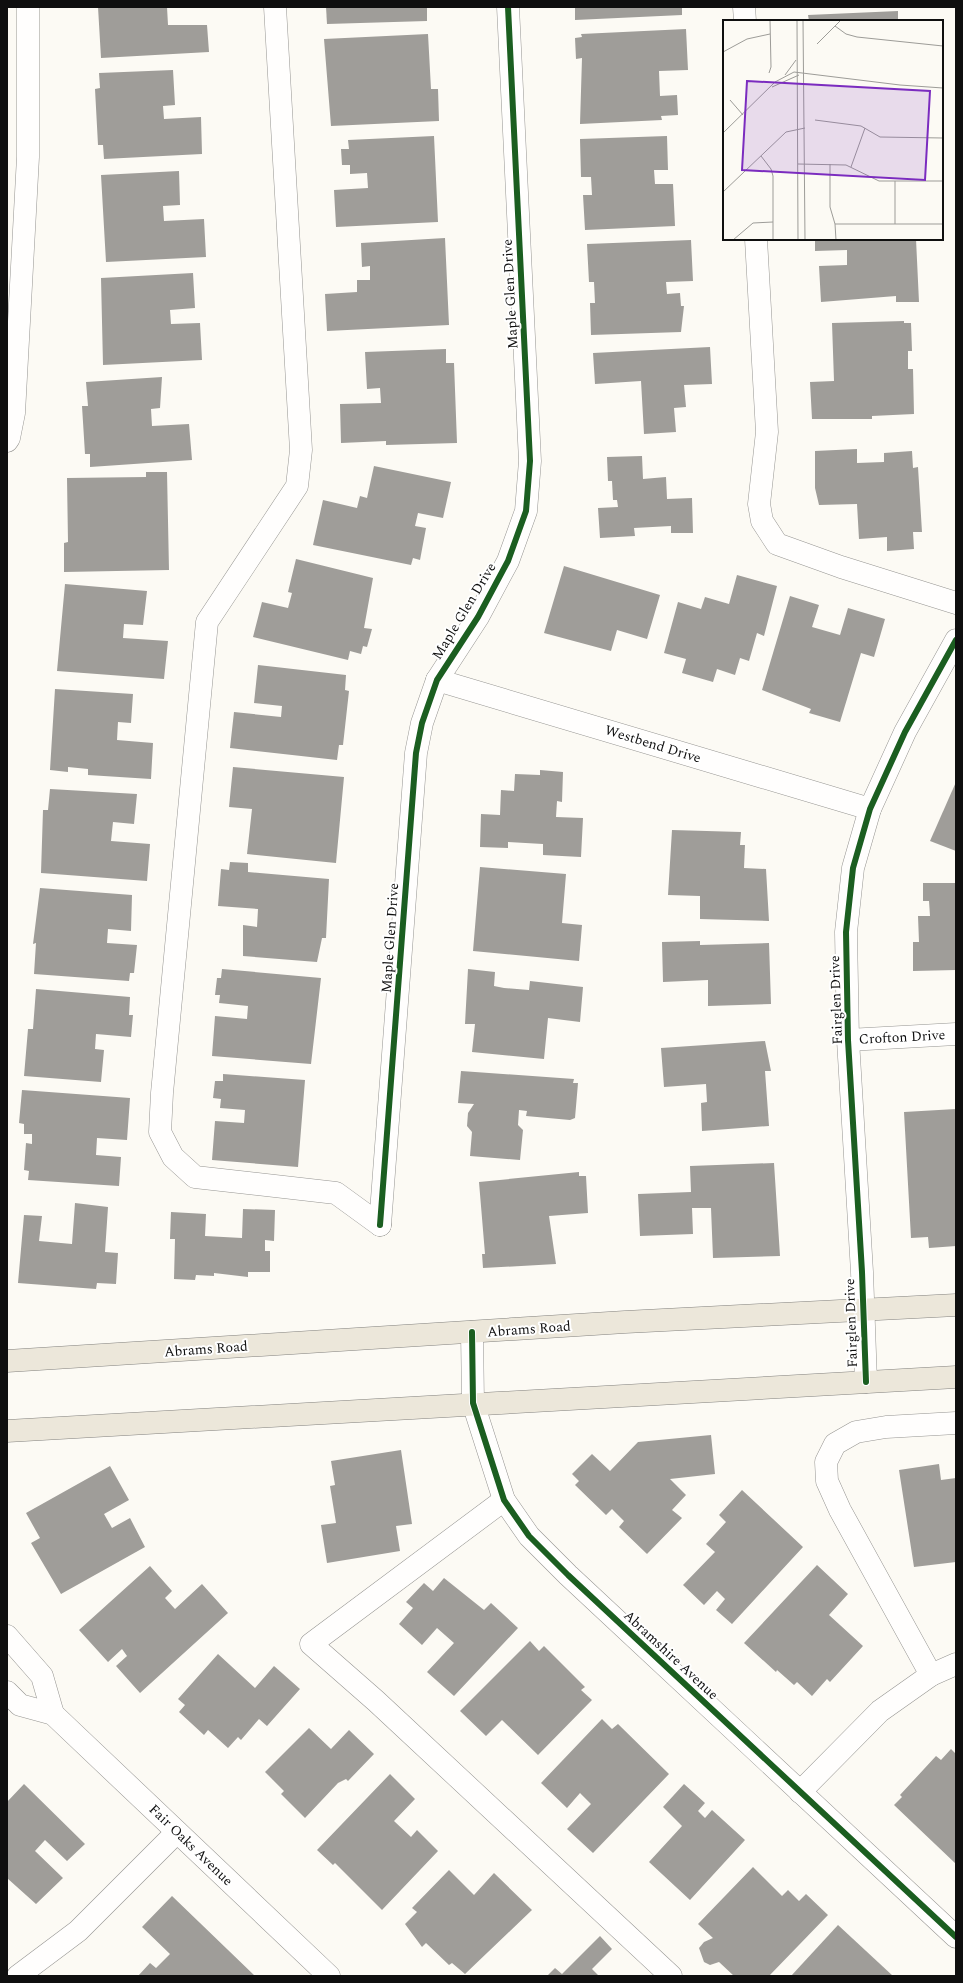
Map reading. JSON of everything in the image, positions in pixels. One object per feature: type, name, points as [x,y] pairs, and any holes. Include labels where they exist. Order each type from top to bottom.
[{"type":"main road","name":"Abrams Road","points":[[7,1361],[472,1332],[956,1305]]},
{"type":"main road","points":[[7,1431],[473,1403],[956,1377]]},
{"type":"street","points":[[7,441],[10,438],[14,413],[28,156],[28,7]]},
{"type":"street","name":"Maple Glen Drive","points":[[275,7],[300,457],[297,486],[208,622],[162,1085],[160,1132],[173,1157],[195,1177],[336,1193],[380,1225],[416,754],[422,723],[437,680],[478,617],[508,561],[526,511],[530,461],[508,7]]},
{"type":"street","points":[[744,7],[744,20]]},
{"type":"street","points":[[756,240],[767,432],[759,504],[762,521],[777,544],[841,567],[956,603]]},
{"type":"street","name":"Fairglen Drive","points":[[866,1382],[848,1040],[846,932],[853,868],[870,809],[905,732],[956,640]]},
{"type":"street","name":"Westbend Drive","points":[[437,680],[870,809]]},
{"type":"street","name":"Crofton Drive","points":[[848,1040],[956,1034]]},
{"type":"street","name":"Abramshire Avenue","points":[[472,1332],[473,1403],[504,1500],[529,1536],[568,1575],[956,1937]]},
{"type":"street","points":[[931,1675],[840,1510],[827,1481],[826,1462],[835,1444],[856,1432],[886,1428],[956,1423]]},
{"type":"street","points":[[504,1500],[311,1644],[376,1701],[671,1976]]},
{"type":"street","points":[[7,1636],[42,1676],[52,1714]]},
{"type":"street","points":[[800,1792],[880,1711],[931,1675],[956,1664]]},
{"type":"street","name":"Fair Oaks Avenue","points":[[7,1692],[20,1704],[52,1714],[329,1976]]},
{"type":"street","points":[[18,1976],[78,1931],[177,1832]]},
{"type":"building","points":[[98,7],[167,7],[168,25],[207,25],[209,52],[101,58]]},
{"type":"building","points":[[326,7],[427,7],[427,21],[327,24]]},
{"type":"building","points":[[575,7],[682,7],[682,15],[575,20]]},
{"type":"building","points":[[898,11],[898,20],[809,20],[808,15]]},
{"type":"building","points":[[686,29],[688,70],[659,71],[660,96],[677,95],[678,115],[661,116],[662,120],[580,124],[582,58],[576,59],[575,38],[582,37],[581,34]]},
{"type":"building","points":[[428,34],[431,89],[438,89],[439,121],[331,126],[324,39]]},
{"type":"building","points":[[173,70],[175,105],[163,106],[164,119],[201,117],[202,154],[104,159],[103,145],[98,145],[95,89],[100,88],[99,73]]},
{"type":"building","points":[[434,136],[438,222],[336,227],[334,190],[368,188],[367,173],[350,174],[350,165],[342,165],[341,149],[349,149],[348,140]]},
{"type":"building","points":[[667,136],[668,170],[654,170],[655,184],[673,184],[675,226],[585,230],[583,195],[592,195],[591,177],[581,177],[580,139]]},
{"type":"building","points":[[179,171],[180,205],[163,206],[164,221],[204,219],[206,257],[106,262],[101,175]]},
{"type":"building","points":[[445,238],[449,325],[327,331],[325,294],[357,292],[357,280],[370,280],[370,266],[362,267],[361,243]]},
{"type":"building","points":[[691,240],[693,281],[666,282],[667,294],[680,293],[681,306],[684,306],[681,332],[591,335],[590,303],[595,303],[594,282],[589,282],[587,244]]},
{"type":"building","points":[[815,240],[916,240],[919,302],[896,302],[896,296],[821,302],[819,266],[847,265],[847,250],[815,251]]},
{"type":"building","points":[[193,273],[195,308],[170,310],[171,324],[200,323],[202,360],[103,365],[101,278]]},
{"type":"building","points":[[904,321],[904,323],[911,323],[912,351],[908,351],[908,369],[913,369],[914,414],[872,416],[872,419],[812,419],[810,382],[834,381],[832,323]]},
{"type":"building","points":[[710,347],[712,384],[684,385],[686,407],[674,408],[676,432],[644,434],[641,381],[595,384],[593,353]]},
{"type":"building","points":[[446,349],[446,363],[454,363],[457,443],[386,445],[386,441],[341,443],[340,404],[381,403],[380,388],[367,389],[365,352]]},
{"type":"building","points":[[162,377],[160,408],[151,409],[152,426],[189,424],[192,460],[90,467],[90,454],[85,454],[82,406],[88,406],[86,382]]},
{"type":"building","points":[[857,449],[857,463],[884,462],[884,453],[912,451],[913,468],[918,467],[922,532],[913,532],[914,549],[887,551],[887,537],[859,539],[857,504],[819,505],[815,488],[815,451]]},
{"type":"building","points":[[642,456],[643,479],[666,477],[667,499],[692,498],[693,533],[671,533],[671,526],[634,528],[635,536],[600,538],[598,508],[618,507],[617,500],[613,500],[612,481],[608,481],[607,457]]},
{"type":"building","points":[[374,466],[451,482],[443,518],[418,513],[415,526],[426,528],[420,560],[413,558],[411,565],[313,545],[323,500],[357,508],[360,496],[367,498]]},
{"type":"building","points":[[146,472],[167,472],[169,570],[64,572],[64,543],[68,542],[67,478],[146,477]]},
{"type":"building","points":[[296,559],[373,578],[364,628],[372,629],[367,647],[363,646],[361,654],[350,651],[348,660],[253,637],[262,602],[288,608],[292,593],[288,592]]},
{"type":"building","points":[[564,566],[660,595],[647,639],[617,630],[611,651],[544,633]]},
{"type":"building","points":[[737,575],[777,586],[764,636],[757,633],[749,661],[740,658],[735,675],[717,669],[713,682],[682,673],[686,659],[664,653],[678,602],[701,609],[705,597],[729,604]]},
{"type":"building","points":[[65,584],[147,591],[143,625],[124,624],[123,638],[168,641],[164,679],[57,671]]},
{"type":"building","points":[[790,596],[819,605],[812,627],[840,635],[848,608],[885,619],[874,657],[861,653],[840,722],[809,713],[811,709],[762,690]]},
{"type":"building","points":[[258,665],[346,675],[345,690],[349,691],[343,745],[339,745],[337,760],[230,748],[234,712],[281,717],[282,706],[254,703]]},
{"type":"building","points":[[55,689],[133,694],[131,723],[118,722],[117,740],[153,743],[151,779],[88,775],[88,769],[68,767],[68,772],[50,770]]},
{"type":"building","points":[[233,767],[344,777],[336,863],[247,854],[252,809],[229,807]]},
{"type":"building","points":[[540,770],[563,772],[562,802],[557,801],[556,817],[583,818],[581,857],[543,855],[543,844],[508,842],[508,848],[480,847],[481,814],[500,815],[501,790],[514,791],[515,774],[540,775]]},
{"type":"building","points":[[956,782],[956,851],[930,841]]},
{"type":"building","points":[[50,789],[137,794],[134,824],[113,822],[111,841],[150,844],[147,881],[41,873],[43,810],[48,810]]},
{"type":"building","points":[[672,830],[741,832],[740,845],[745,845],[744,868],[766,869],[769,921],[700,919],[700,896],[668,895]]},
{"type":"building","points":[[230,862],[248,863],[248,872],[329,879],[326,938],[322,938],[317,962],[243,956],[243,925],[257,927],[258,909],[218,906],[221,869],[229,870]]},
{"type":"building","points":[[480,867],[566,874],[562,923],[582,925],[579,961],[473,951]]},
{"type":"building","points":[[923,883],[956,883],[956,970],[913,971],[913,942],[919,942],[918,916],[930,916],[929,901],[923,901]]},
{"type":"building","points":[[40,888],[132,895],[131,931],[108,929],[107,943],[137,945],[134,973],[130,973],[129,981],[34,974],[36,943],[33,944]]},
{"type":"building","points":[[700,941],[700,945],[769,943],[771,1004],[708,1006],[708,980],[663,982],[662,942]]},
{"type":"building","points":[[222,969],[321,978],[311,1064],[212,1056],[215,1016],[247,1019],[248,1006],[219,1003],[220,995],[215,995],[217,978],[221,978]]},
{"type":"building","points":[[468,969],[495,972],[494,986],[504,988],[529,990],[530,981],[583,987],[580,1022],[548,1018],[544,1059],[472,1052],[475,1024],[465,1024]]},
{"type":"building","points":[[36,989],[130,997],[129,1015],[133,1015],[131,1037],[96,1034],[95,1049],[104,1050],[101,1082],[24,1076],[28,1029],[33,1029]]},
{"type":"building","points":[[765,1041],[771,1071],[765,1071],[769,1126],[702,1131],[701,1103],[707,1102],[706,1084],[664,1087],[661,1048]]},
{"type":"building","points":[[461,1071],[574,1079],[573,1083],[578,1083],[575,1118],[570,1120],[526,1116],[527,1111],[519,1110],[518,1125],[523,1130],[520,1160],[470,1156],[472,1132],[467,1126],[468,1113],[474,1104],[458,1103]]},
{"type":"building","points":[[223,1074],[305,1080],[298,1167],[212,1160],[215,1121],[244,1123],[245,1110],[220,1108],[221,1099],[213,1098],[215,1081],[223,1081]]},
{"type":"building","points":[[22,1090],[130,1098],[127,1140],[97,1138],[96,1155],[121,1157],[119,1186],[28,1180],[29,1171],[24,1170],[26,1143],[32,1144],[32,1134],[24,1134],[24,1124],[19,1123]]},
{"type":"building","points":[[956,1109],[956,1246],[929,1248],[928,1237],[911,1238],[904,1112]]},
{"type":"building","points":[[774,1163],[780,1256],[713,1258],[711,1208],[692,1208],[693,1234],[640,1236],[638,1194],[691,1192],[690,1166]]},
{"type":"building","points":[[579,1172],[579,1176],[586,1176],[588,1213],[549,1216],[556,1264],[483,1268],[482,1254],[485,1254],[479,1182]]},
{"type":"building","points":[[75,1203],[108,1207],[105,1252],[118,1253],[116,1284],[97,1283],[96,1289],[18,1283],[24,1215],[42,1216],[39,1241],[72,1244]]},
{"type":"building","points":[[243,1209],[275,1210],[274,1241],[265,1240],[265,1251],[270,1251],[270,1272],[248,1272],[248,1277],[214,1273],[214,1276],[196,1275],[195,1280],[174,1279],[175,1239],[170,1239],[171,1212],[206,1214],[205,1236],[242,1238]]},
{"type":"building","points":[[711,1435],[715,1474],[670,1479],[686,1495],[672,1510],[682,1518],[647,1554],[619,1527],[624,1521],[612,1509],[606,1515],[575,1485],[579,1481],[572,1474],[592,1454],[610,1471],[638,1442]]},
{"type":"building","points":[[401,1450],[412,1524],[396,1526],[400,1551],[327,1563],[321,1525],[336,1523],[330,1486],[335,1485],[331,1461]]},
{"type":"building","points":[[939,1464],[941,1480],[956,1478],[956,1562],[914,1567],[899,1470]]},
{"type":"building","points":[[110,1466],[129,1500],[104,1514],[112,1528],[130,1518],[145,1547],[61,1594],[31,1543],[40,1538],[26,1513]]},
{"type":"building","points":[[742,1490],[803,1547],[732,1624],[716,1610],[725,1599],[717,1591],[704,1605],[683,1585],[715,1552],[706,1544],[726,1522],[719,1515]]},
{"type":"building","points":[[817,1565],[848,1594],[829,1615],[863,1646],[830,1682],[827,1679],[812,1696],[797,1682],[794,1685],[777,1670],[776,1672],[744,1643]]},
{"type":"building","points":[[150,1566],[172,1591],[165,1598],[175,1609],[202,1584],[228,1613],[140,1693],[116,1666],[127,1656],[122,1649],[108,1662],[79,1630]]},
{"type":"building","points":[[444,1578],[484,1610],[491,1603],[518,1628],[454,1696],[427,1672],[454,1643],[437,1628],[422,1645],[399,1624],[413,1608],[406,1602],[424,1583],[433,1591]]},
{"type":"building","points":[[530,1641],[539,1651],[544,1646],[585,1687],[581,1690],[592,1700],[538,1755],[502,1720],[486,1736],[460,1711]]},
{"type":"building","points":[[218,1654],[255,1688],[274,1666],[300,1689],[267,1726],[259,1719],[241,1740],[238,1737],[228,1748],[208,1730],[204,1735],[179,1712],[185,1705],[178,1699]]},
{"type":"building","points":[[602,1719],[612,1729],[618,1724],[669,1774],[593,1853],[567,1829],[591,1804],[580,1793],[567,1808],[541,1783]]},
{"type":"building","points":[[309,1728],[331,1749],[349,1730],[374,1754],[348,1781],[346,1779],[338,1783],[305,1818],[281,1794],[284,1791],[265,1772]]},
{"type":"building","points":[[951,1749],[956,1754],[956,1864],[894,1805],[902,1797],[900,1795],[936,1756],[941,1760]]},
{"type":"building","points":[[390,1774],[415,1799],[394,1821],[411,1837],[417,1830],[438,1851],[382,1910],[335,1863],[333,1865],[317,1850]]},
{"type":"building","points":[[24,1784],[85,1844],[67,1861],[45,1840],[35,1851],[63,1878],[36,1904],[7,1878],[7,1802]]},
{"type":"building","points":[[684,1784],[705,1803],[698,1811],[705,1818],[712,1810],[745,1840],[690,1900],[649,1862],[682,1826],[663,1807]]},
{"type":"building","points":[[753,1867],[782,1896],[788,1890],[799,1901],[806,1894],[828,1915],[769,1976],[734,1976],[719,1962],[710,1965],[704,1962],[699,1948],[704,1942],[713,1938],[698,1924]]},
{"type":"building","points":[[449,1870],[474,1895],[494,1873],[532,1910],[465,1974],[452,1963],[449,1965],[426,1943],[422,1947],[405,1924],[417,1912],[412,1908]]},
{"type":"building","points":[[172,1896],[255,1976],[138,1976],[150,1963],[156,1968],[170,1954],[142,1927]]},
{"type":"building","points":[[838,1925],[893,1976],[791,1976]]},
{"type":"building","points":[[600,1936],[612,1949],[592,1969],[599,1976],[547,1976],[555,1968],[562,1974]]},
{"type":"cycle path","points":[[380,1225],[416,753],[422,723],[437,680],[478,617],[508,561],[526,511],[530,461],[508,7]]},
{"type":"cycle path","points":[[866,1382],[862,1272],[848,1040],[846,932],[853,868],[870,809],[905,732],[956,640]]},
{"type":"cycle path","points":[[472,1332],[473,1403],[504,1500],[529,1536],[568,1575],[956,1937]]}]
